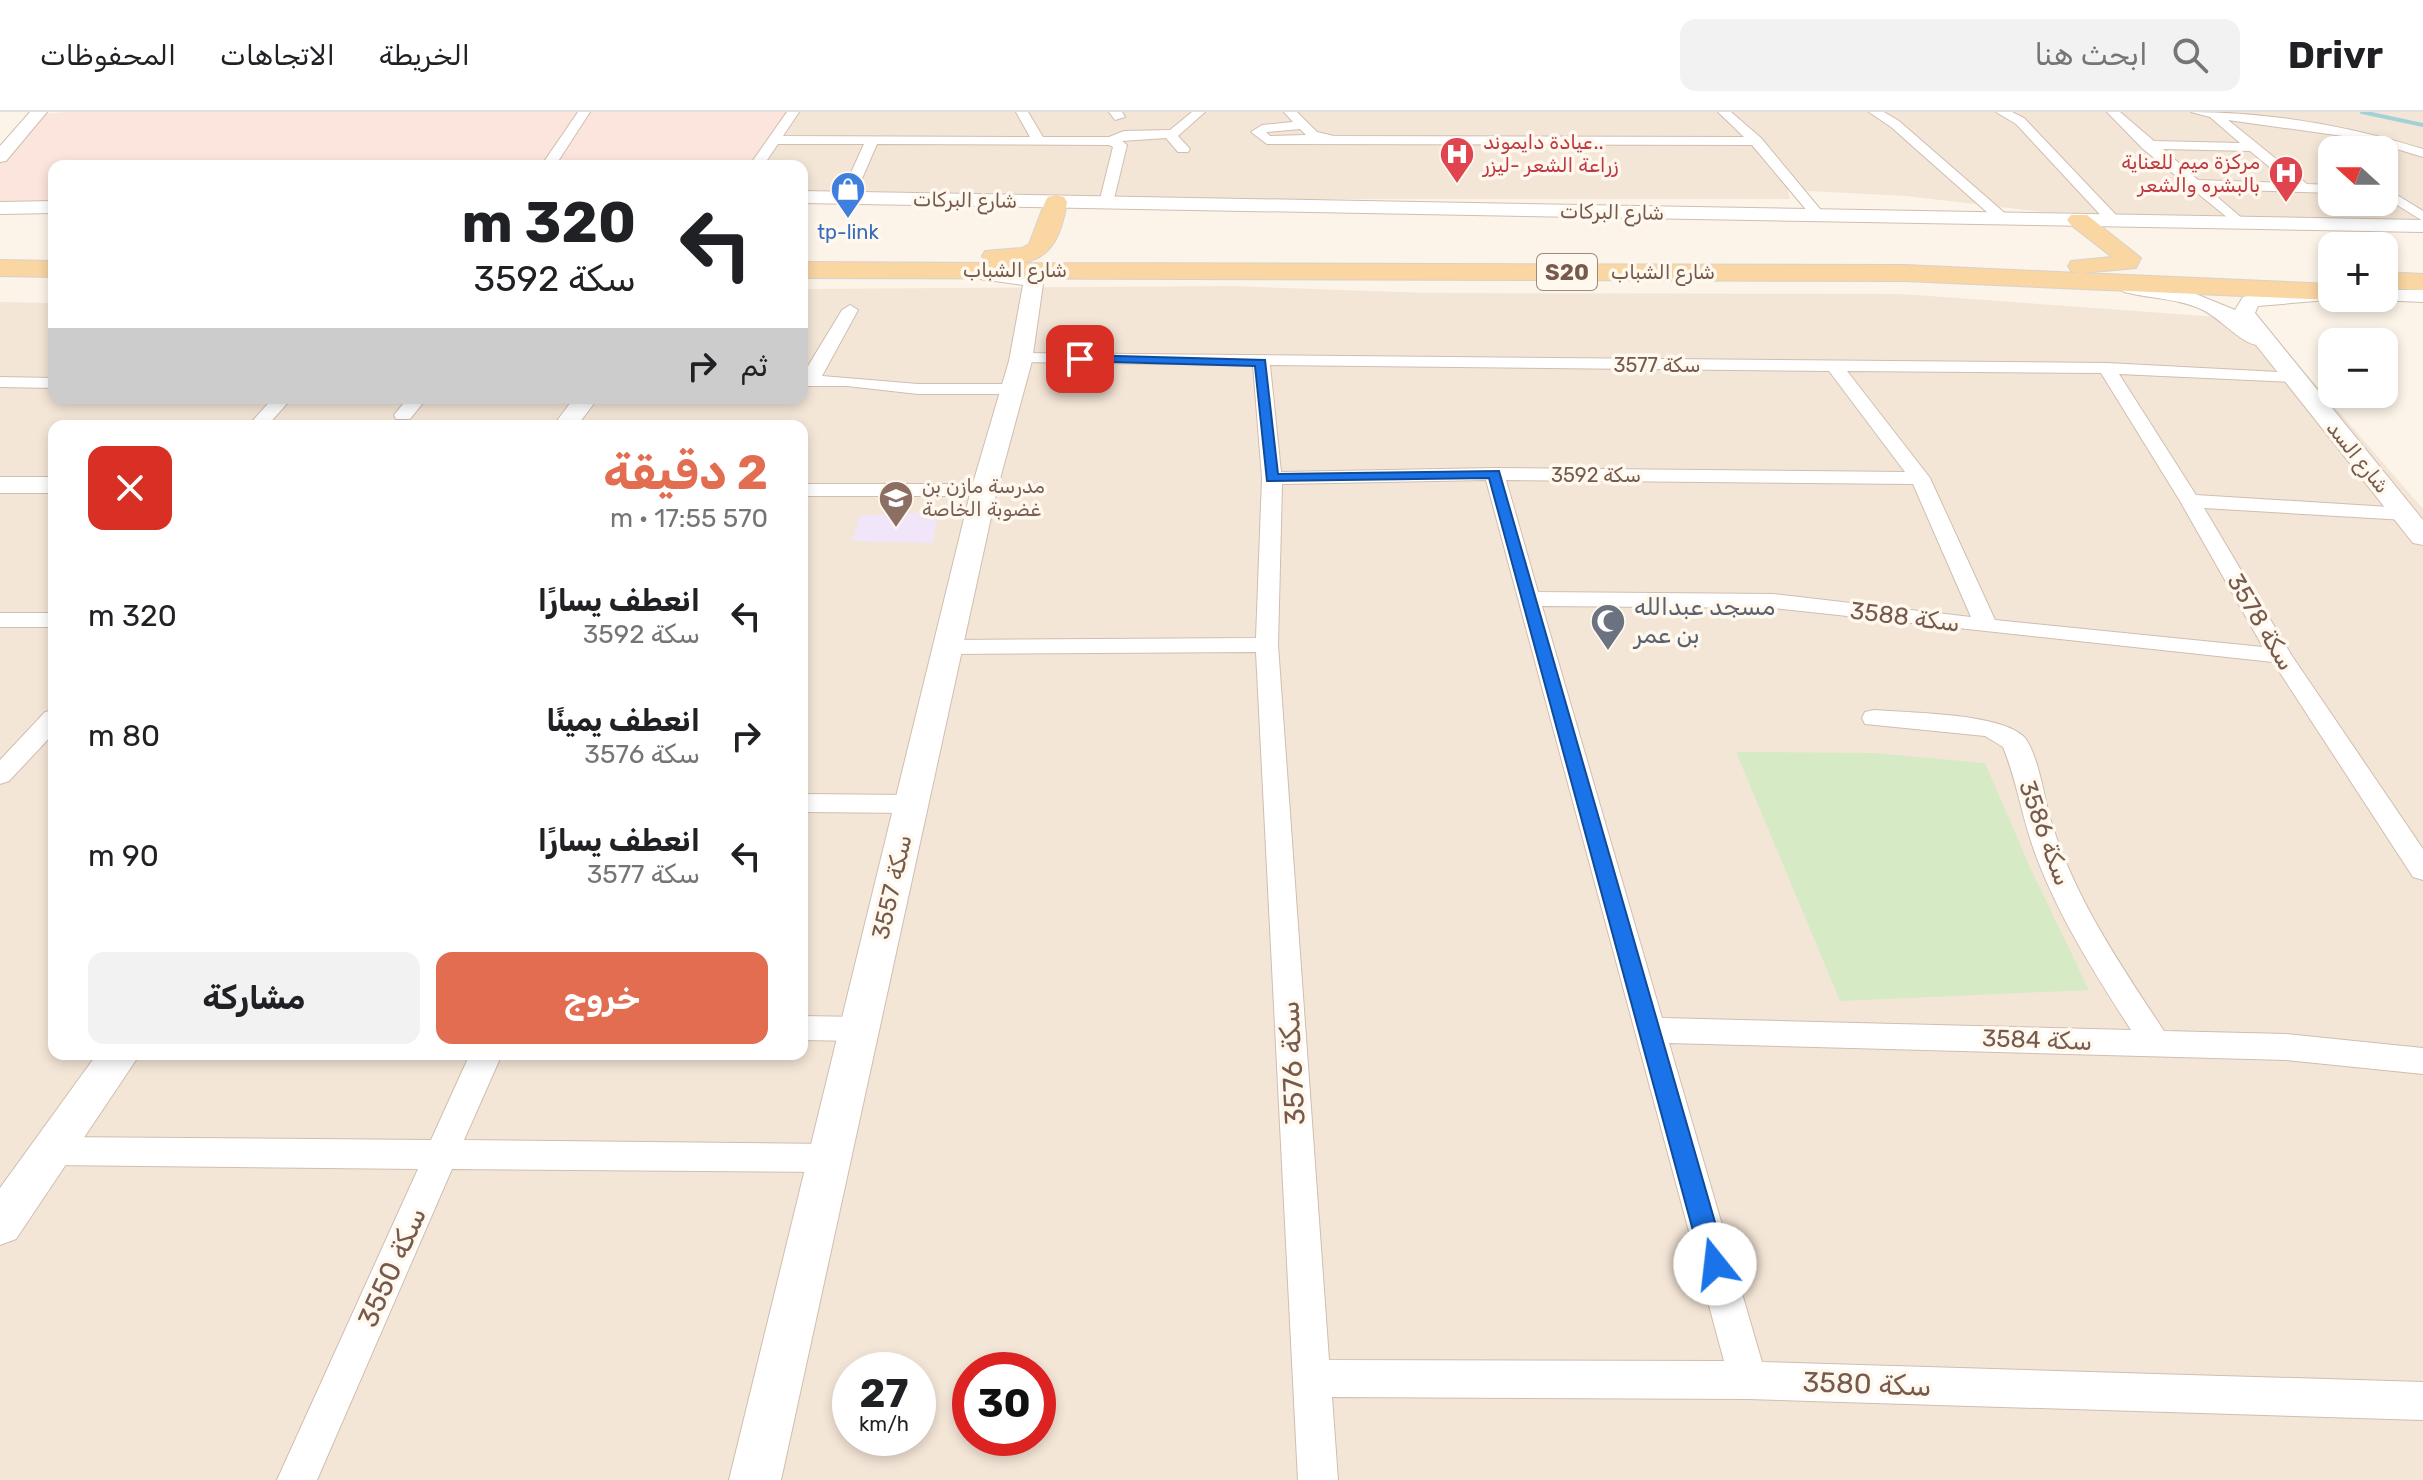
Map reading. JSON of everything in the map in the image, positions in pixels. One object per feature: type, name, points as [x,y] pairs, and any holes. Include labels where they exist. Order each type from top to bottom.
[{"type":"main road","points":[[886,264],[1036,252],[1042,247],[1054,217],[1056,202]]},
{"type":"main road","points":[[2079,220],[2112,232],[2159,264],[2265,276]]},
{"type":"main road","points":[[2016,273],[2127,263],[2129,258],[2112,232]]},
{"type":"main road","points":[[1047,233],[1052,247],[1066,253],[1194,259]]},
{"type":"main road","points":[[0,255],[48,255]]},
{"type":"main road","name":"شارع الشباب","points":[[808,258],[886,264],[1227,271],[2016,273],[2318,278]]},
{"type":"main road","name":"شارع الشباب","points":[[808,270],[886,264],[1194,259],[1849,262],[2318,292]]},
{"type":"main road","points":[[0,268],[48,269]]},
{"type":"main road","points":[[2398,281],[2423,282]]},
{"type":"main road","points":[[2398,294],[2423,295]]},
{"type":"street","points":[[0,157],[39,112]]},
{"type":"street","points":[[552,160],[584,112]]},
{"type":"street","points":[[760,160],[793,112]]},
{"type":"street","points":[[1022,112],[1038,139]]},
{"type":"street","points":[[775,140],[1111,141],[1130,135],[1172,135],[1199,112]]},
{"type":"street","points":[[1290,112],[1322,139]]},
{"type":"street","points":[[1724,112],[1756,141],[1818,215]]},
{"type":"street","points":[[1875,112],[1895,124],[2002,218]]},
{"type":"street","points":[[2002,112],[2020,121],[2112,232],[2239,223],[2423,226]]},
{"type":"street","points":[[2113,112],[2239,223]]},
{"type":"street","points":[[2197,112],[2366,135],[2423,153]]},
{"type":"street","points":[[2213,114],[2303,188]]},
{"type":"street","points":[[1303,125],[1257,132],[1267,140],[1756,141]]},
{"type":"street","points":[[1172,135],[1183,149]]},
{"type":"street","points":[[847,197],[872,140]]},
{"type":"street","points":[[1106,203],[1120,145],[1111,141]]},
{"type":"street","points":[[2147,145],[2254,147]]},
{"type":"street","points":[[2193,184],[2318,189]]},
{"type":"street","points":[[2398,191],[2410,191]]},
{"type":"street","name":"شارع البركات","points":[[808,197],[2079,220]]},
{"type":"street","points":[[2398,200],[2423,217]]},
{"type":"street","points":[[0,206],[48,207]]},
{"type":"street","points":[[886,264],[1017,277],[1033,284],[1033,296]]},
{"type":"street","points":[[1033,296],[1043,286],[1062,278],[1227,271]]},
{"type":"street","points":[[2016,273],[2170,291],[2192,297],[2217,306],[2236,319],[2274,354]]},
{"type":"street","points":[[2274,354],[2244,313],[2250,301],[2318,294]]},
{"type":"street","name":"سكة 3557","points":[[755,1480],[984,490],[1020,358],[1033,296]]},
{"type":"street","points":[[808,378],[850,310]]},
{"type":"street","name":"شارع السد","points":[[2274,354],[2423,537]]},
{"type":"street","name":"سكة 3577","points":[[1020,358],[2107,368],[2293,377]]},
{"type":"street","name":"سكة 3576","points":[[1261,362],[1272,478],[1267,645],[1318,1480]]},
{"type":"street","points":[[1834,366],[1920,478],[1986,626]]},
{"type":"street","name":"سكة 3578","points":[[2107,368],[2190,501],[2280,656],[2423,870]]},
{"type":"street","points":[[808,381],[918,389],[1011,389]]},
{"type":"street","points":[[0,382],[48,383]]},
{"type":"street","points":[[263,420],[277,404]]},
{"type":"street","points":[[403,415],[413,404]]},
{"type":"street","points":[[1494,474],[1748,1380]]},
{"type":"street","name":"سكة 3592","points":[[1272,478],[1494,474],[1920,478]]},
{"type":"street","points":[[0,485],[48,485]]},
{"type":"street","points":[[808,490],[984,490]]},
{"type":"street","points":[[2190,501],[2405,514]]},
{"type":"street","name":"سكة 3588","points":[[1529,599],[1773,601],[2280,656]]},
{"type":"street","points":[[0,620],[48,620]]},
{"type":"street","points":[[948,647],[1267,645]]},
{"type":"street","name":"سكة 3586","points":[[1874,718],[1990,729],[2014,742],[2050,856],[2069,899],[2111,976],[2156,1044]]},
{"type":"street","points":[[0,775],[48,724]]},
{"type":"street","points":[[808,803],[911,804]]},
{"type":"street","points":[[808,1028],[859,1029]]},
{"type":"street","name":"سكة 3584","points":[[1649,1030],[2286,1047],[2423,1061]]},
{"type":"street","points":[[0,1225],[116,1060]]},
{"type":"street","name":"سكة 3550","points":[[297,1480],[483,1060]]},
{"type":"street","points":[[52,1151],[829,1158]]},
{"type":"street","name":"سكة 3580","points":[[1311,1378],[1748,1380],[2423,1401]]},
{"type":"shaded area","points":[[66,112],[794,112],[760,160],[48,160],[48,205],[0,206],[0,157],[37,115]]},
{"type":"shaded area","points":[[796,112],[2423,112],[2423,222],[2043,212],[1906,196],[1788,190],[1790,199],[1130,199],[808,195],[808,160],[764,160]]},
{"type":"shaded area","points":[[1230,286],[1429,293],[1902,294],[2260,320],[2318,387],[2318,408],[2336,408],[2423,509],[2423,1480],[0,1480],[0,302],[48,303],[48,404],[808,404],[808,289]]},
{"type":"shaded area","name":"مدرسة مازن بن غضوبة الخاصة","points":[[933,512],[938,518],[932,543],[852,541],[860,516]]},
{"type":"green space","points":[[1736,752],[1873,753],[1985,763],[2029,865],[2089,990],[1840,1001]]},
{"type":"waterway","points":[[2362,112],[2423,125]]},
{"type":"place","name":"عيادة دايموند.. زراعة الشعر -ليزر","points":[[1457,185]]},
{"type":"place","name":"مركزة ميم للعناية بالبشره والشعر","points":[[2286,204]]},
{"type":"place","name":"tp-link","points":[[848,220]]},
{"type":"place","name":"مدرسة مازن بن غضوبة الخاصة","points":[[896,529]]},
{"type":"place","name":"مسجد عبدالله بن عمر","points":[[1608,652]]},
{"type":"route","points":[[1080,359],[1261,362],[1272,478],[1494,474],[1715,1264]]}]
